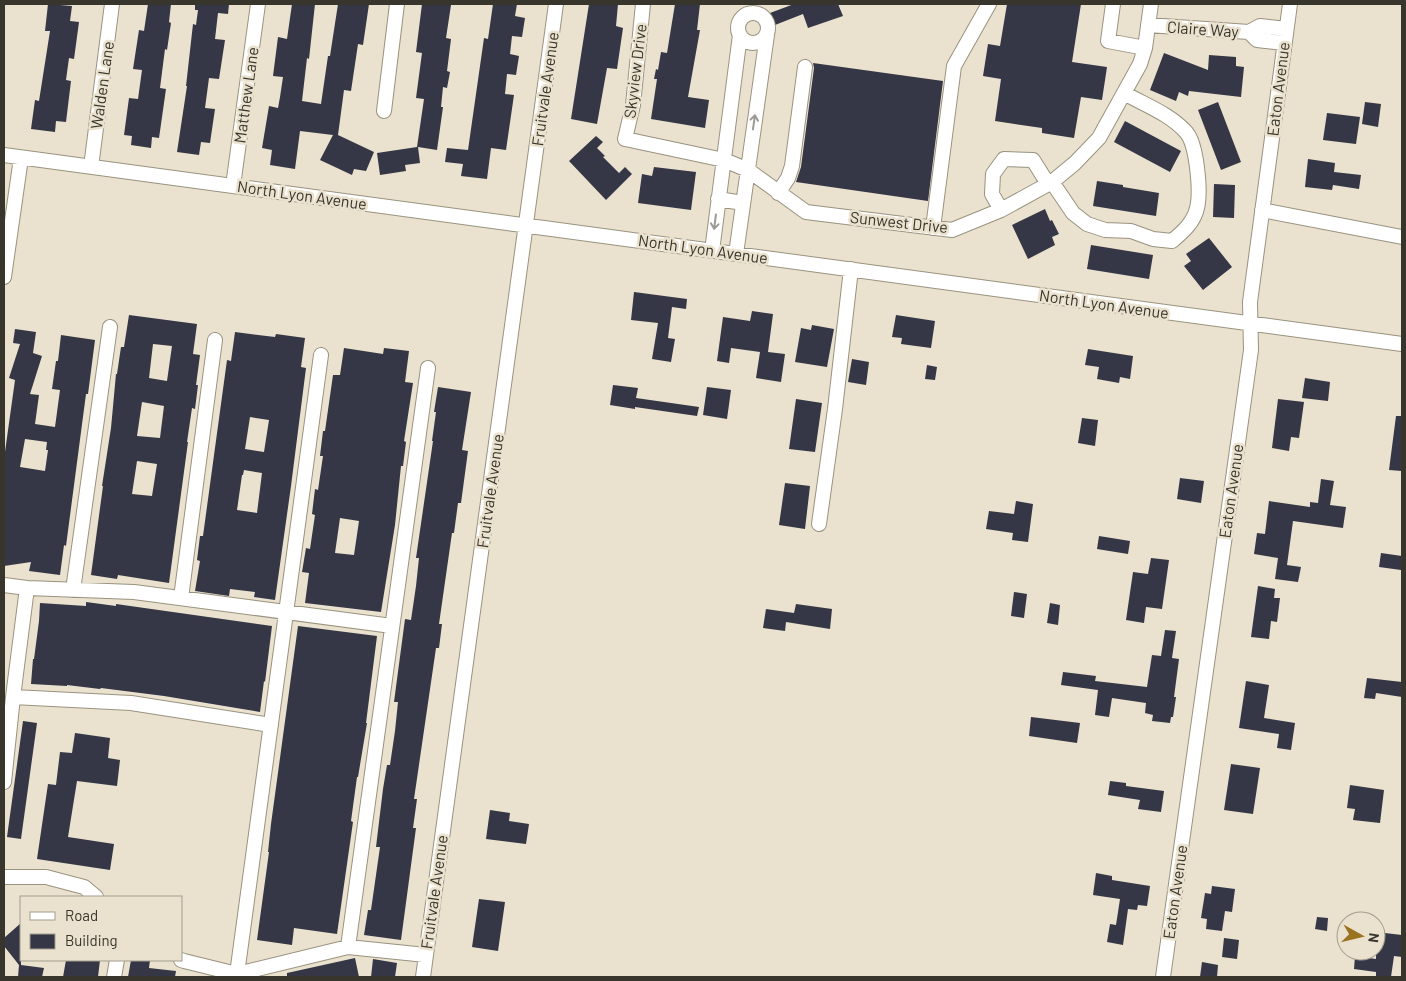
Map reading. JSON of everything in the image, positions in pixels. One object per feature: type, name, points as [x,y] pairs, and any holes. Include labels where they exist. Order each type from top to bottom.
[{"type":"street","name":"Walden Lane","points":[[91,167],[112,4]]},
{"type":"street","name":"Matthew Lane","points":[[233,186],[258,4]]},
{"type":"street","points":[[384,110],[397,4]]},
{"type":"street","name":"Fruitvale Avenue","points":[[422,977],[556,4]]},
{"type":"street","name":"Skyview Drive","points":[[625,138],[633,105],[643,4]]},
{"type":"street","points":[[934,228],[954,66],[989,4]]},
{"type":"street","points":[[1113,4],[1108,41],[1145,48]]},
{"type":"street","name":"Sunwest Drive","points":[[625,138],[724,160],[748,170],[806,212],[952,230],[1001,210],[1050,183],[1075,163],[1098,138],[1140,64],[1145,48],[1151,4]]},
{"type":"street","name":"Eaton Avenue","points":[[1163,977],[1251,350],[1250,302],[1290,4]]},
{"type":"street","points":[[712,250],[740,35],[740,21],[751,13],[760,14],[767,21],[768,30],[736,254]]},
{"type":"street","name":"Claire Way","points":[[1148,26],[1249,32],[1260,26],[1285,36]]},
{"type":"street","points":[[740,35],[747,41],[756,43],[767,35]]},
{"type":"street","points":[[778,193],[788,178],[792,166],[805,67]]},
{"type":"street","points":[[1001,210],[992,194],[993,174],[1004,159],[1033,160],[1073,214],[1087,224],[1105,230],[1131,231],[1153,239],[1172,241],[1188,228],[1197,208],[1199,185],[1195,156],[1188,134],[1171,118],[1124,93]]},
{"type":"street","name":"North Lyon Avenue","points":[[4,155],[1402,344]]},
{"type":"street","points":[[4,277],[21,158]]},
{"type":"street","points":[[718,199],[743,203]]},
{"type":"street","points":[[1262,210],[1402,238]]},
{"type":"street","points":[[819,524],[851,270]]},
{"type":"street","points":[[73,590],[110,327]]},
{"type":"street","points":[[180,598],[215,340]]},
{"type":"street","points":[[238,975],[321,355]]},
{"type":"street","points":[[348,947],[428,368]]},
{"type":"street","points":[[4,585],[27,588],[134,592],[392,626]]},
{"type":"street","points":[[4,782],[27,588]]},
{"type":"street","points":[[13,697],[131,703],[271,725]]},
{"type":"street","points":[[4,877],[46,877],[84,887],[95,896]]},
{"type":"street","points":[[182,960],[238,975],[348,947],[426,955]]},
{"type":"street","points":[[114,977],[118,961]]},
{"type":"building","points":[[48,4],[72,6],[70,21],[79,22],[74,59],[69,58],[66,80],[71,81],[66,122],[56,121],[55,132],[31,129],[35,100],[39,101],[50,31],[45,31]]},
{"type":"building","points":[[148,4],[171,4],[169,22],[171,23],[167,50],[165,49],[160,88],[166,89],[159,138],[152,137],[151,148],[131,145],[132,136],[124,135],[129,98],[138,99],[142,70],[133,69],[139,30],[144,31]]},
{"type":"building","points":[[195,4],[229,4],[228,14],[218,13],[215,39],[225,40],[219,79],[209,78],[205,108],[215,109],[210,143],[201,142],[199,155],[177,152],[187,86],[193,24],[196,25],[198,10],[195,10]]},
{"type":"building","points":[[292,4],[315,4],[302,101],[321,104],[338,4],[369,4],[363,45],[358,44],[351,91],[344,90],[338,135],[374,152],[366,171],[354,169],[352,175],[320,160],[333,135],[300,131],[295,169],[270,165],[272,150],[262,148],[269,106],[278,108],[283,77],[273,76],[278,37],[287,39]]},
{"type":"building","points":[[422,4],[451,5],[446,38],[451,39],[447,71],[450,72],[447,88],[443,87],[441,107],[443,107],[437,150],[418,147],[420,163],[405,165],[406,171],[380,175],[377,153],[417,147],[424,99],[416,98],[422,53],[416,52]]},
{"type":"building","points":[[493,4],[517,4],[515,16],[525,18],[522,37],[512,36],[510,54],[519,56],[516,75],[507,74],[505,94],[514,95],[506,150],[491,148],[487,179],[461,176],[463,164],[445,162],[447,148],[468,150],[484,38],[488,39]]},
{"type":"building","points":[[589,4],[618,4],[616,26],[623,28],[617,69],[607,68],[597,124],[571,119]]},
{"type":"building","points":[[675,4],[700,4],[697,30],[700,30],[688,97],[709,100],[705,128],[651,119],[657,79],[654,79],[656,69],[658,70],[661,52],[667,53]]},
{"type":"building","points":[[794,4],[838,4],[843,16],[808,28],[803,14],[775,25],[770,13]]},
{"type":"building","points":[[1007,4],[1081,4],[1072,62],[1107,67],[1102,100],[1081,97],[1074,138],[1042,133],[1042,128],[995,121],[1001,79],[983,76],[988,44],[1000,46]]},
{"type":"building","points":[[1164,53],[1208,70],[1209,55],[1236,57],[1236,66],[1244,67],[1241,97],[1189,91],[1188,96],[1179,92],[1176,101],[1150,90]]},
{"type":"building","points":[[813,63],[943,81],[928,201],[796,182],[801,167],[814,68]]},
{"type":"building","points":[[1218,102],[1241,162],[1221,170],[1198,110]]},
{"type":"building","points":[[1365,102],[1381,104],[1378,127],[1362,124]]},
{"type":"building","points":[[1327,113],[1360,117],[1356,144],[1323,140]]},
{"type":"building","points":[[1125,121],[1181,151],[1170,172],[1114,142]]},
{"type":"building","points":[[596,136],[603,142],[597,148],[605,156],[603,157],[619,173],[625,167],[632,174],[606,200],[569,161]]},
{"type":"building","points":[[1308,159],[1335,163],[1334,172],[1361,175],[1359,189],[1333,185],[1332,190],[1305,187]]},
{"type":"building","points":[[654,167],[696,172],[691,210],[638,203],[642,174],[652,176]]},
{"type":"building","points":[[1097,181],[1159,193],[1156,216],[1093,206]]},
{"type":"building","points":[[1214,184],[1235,185],[1234,218],[1213,217]]},
{"type":"building","points":[[1045,209],[1050,221],[1052,220],[1059,234],[1052,237],[1055,245],[1028,259],[1012,225]]},
{"type":"building","points":[[1209,238],[1232,267],[1203,290],[1184,266],[1191,261],[1186,254]]},
{"type":"building","points":[[1091,245],[1153,255],[1149,279],[1087,269]]},
{"type":"building","points":[[634,292],[687,299],[686,309],[672,307],[668,338],[675,339],[671,362],[652,359],[658,323],[631,320]]},
{"type":"building","points":[[752,311],[773,314],[768,352],[785,354],[781,382],[756,378],[760,352],[731,348],[729,363],[717,361],[723,317],[750,321]]},
{"type":"building","points":[[129,315],[197,324],[193,354],[200,355],[196,385],[198,385],[195,409],[192,408],[187,442],[169,583],[118,575],[117,579],[91,575],[111,428],[116,374],[121,347],[124,347]],"holes":[[[153,344],[172,346],[167,381],[149,378]],[[142,402],[164,406],[160,438],[137,436]],[[137,461],[157,464],[152,496],[132,494]]]},
{"type":"building","points":[[896,315],[935,321],[931,348],[901,344],[902,338],[892,337]]},
{"type":"building","points":[[812,325],[834,329],[827,367],[795,362],[801,328],[811,330]]},
{"type":"building","points":[[15,329],[36,332],[33,353],[42,356],[30,394],[39,395],[35,424],[55,427],[60,390],[52,389],[61,335],[95,340],[66,546],[64,545],[60,575],[29,571],[31,562],[4,566],[4,459],[15,380],[9,378],[20,344],[13,343]],"holes":[[[25,439],[47,442],[46,450],[48,450],[45,471],[20,467]]]},
{"type":"building","points":[[235,332],[275,337],[276,334],[305,338],[301,367],[306,368],[275,600],[254,597],[255,592],[230,589],[229,596],[195,591],[200,561],[197,560],[200,536],[203,536],[227,360],[231,361]],"holes":[[[250,417],[269,420],[264,452],[245,449]],[[244,470],[262,473],[257,513],[237,510]]]},
{"type":"building","points":[[344,348],[383,354],[384,348],[409,351],[405,382],[413,383],[404,441],[406,442],[403,466],[401,466],[395,525],[381,612],[305,603],[309,573],[302,572],[306,548],[310,549],[315,515],[312,514],[315,489],[318,490],[323,456],[320,456],[323,431],[325,431],[333,375],[340,375]],"holes":[[[340,518],[359,521],[354,555],[335,553]]]},
{"type":"building","points":[[1088,349],[1133,356],[1130,379],[1120,377],[1119,383],[1097,379],[1099,367],[1085,365]]},
{"type":"building","points":[[852,359],[869,362],[866,385],[848,382]]},
{"type":"building","points":[[927,365],[937,367],[935,380],[925,379]]},
{"type":"building","points":[[1305,378],[1330,382],[1328,401],[1302,398]]},
{"type":"building","points":[[613,385],[638,388],[636,398],[699,407],[697,416],[610,405]]},
{"type":"building","points":[[438,387],[471,392],[462,450],[468,451],[461,503],[458,503],[454,533],[452,533],[439,624],[442,624],[439,648],[436,648],[414,799],[417,799],[413,828],[416,828],[401,940],[364,935],[368,910],[371,910],[380,847],[376,847],[383,789],[387,765],[390,765],[395,731],[398,702],[394,702],[405,619],[411,620],[416,586],[419,558],[416,558],[433,441],[436,412],[434,412]]},
{"type":"building","points":[[707,387],[731,390],[727,419],[703,415]]},
{"type":"building","points":[[796,399],[822,403],[815,452],[789,449]]},
{"type":"building","points":[[1278,399],[1304,402],[1299,438],[1291,437],[1289,451],[1272,448]]},
{"type":"building","points":[[1396,416],[1402,416],[1402,471],[1389,470]]},
{"type":"building","points":[[1082,418],[1098,420],[1095,446],[1078,443]]},
{"type":"building","points":[[1180,478],[1204,481],[1201,503],[1177,499]]},
{"type":"building","points":[[1321,479],[1334,481],[1330,505],[1346,507],[1343,528],[1293,521],[1287,565],[1301,567],[1298,582],[1275,579],[1278,558],[1254,554],[1257,533],[1265,534],[1269,501],[1310,507],[1310,502],[1318,503]]},
{"type":"building","points":[[785,483],[810,486],[805,529],[779,525]]},
{"type":"building","points":[[1016,501],[1033,504],[1028,542],[1012,540],[1013,533],[986,529],[989,511],[1014,514]]},
{"type":"building","points":[[1099,536],[1130,541],[1128,554],[1097,549]]},
{"type":"building","points":[[1381,553],[1402,556],[1401,570],[1379,567]]},
{"type":"building","points":[[1151,558],[1169,560],[1162,609],[1146,607],[1144,623],[1126,620],[1133,572],[1148,574]]},
{"type":"building","points":[[1258,586],[1275,589],[1274,598],[1280,598],[1277,622],[1271,621],[1269,639],[1251,637]]},
{"type":"building","points":[[1014,592],[1027,594],[1024,618],[1011,616]]},
{"type":"building","points":[[86,602],[116,606],[116,604],[272,626],[260,712],[101,688],[31,684],[40,603],[86,606]]},
{"type":"building","points":[[1050,603],[1060,605],[1058,625],[1047,623]]},
{"type":"building","points":[[796,604],[832,609],[830,629],[786,622],[785,631],[763,628],[766,609],[794,613]]},
{"type":"building","points":[[298,626],[377,636],[367,723],[357,777],[351,821],[353,822],[337,934],[294,928],[292,945],[257,940]]},
{"type":"building","points":[[1165,630],[1176,631],[1172,658],[1179,659],[1174,697],[1176,697],[1173,717],[1171,717],[1170,723],[1152,721],[1153,715],[1145,713],[1146,703],[1112,698],[1109,717],[1095,715],[1098,690],[1061,685],[1063,672],[1096,676],[1095,681],[1147,687],[1152,655],[1161,656]]},
{"type":"building","points":[[1367,678],[1402,682],[1402,697],[1376,693],[1375,699],[1364,698]]},
{"type":"building","points":[[1246,681],[1269,685],[1264,718],[1295,723],[1291,750],[1277,748],[1279,734],[1239,728]]},
{"type":"building","points":[[1031,717],[1080,723],[1077,743],[1029,736]]},
{"type":"building","points":[[23,721],[37,723],[21,839],[7,837]]},
{"type":"building","points":[[75,733],[110,738],[108,758],[120,760],[117,786],[77,781],[68,837],[114,844],[110,870],[37,859],[48,784],[56,785],[60,752],[72,753]]},
{"type":"building","points":[[1231,764],[1260,768],[1253,814],[1224,810]]},
{"type":"building","points":[[1110,781],[1126,783],[1126,786],[1164,791],[1161,812],[1138,809],[1140,800],[1108,795]]},
{"type":"building","points":[[1350,785],[1384,790],[1380,823],[1353,820],[1355,809],[1347,808]]},
{"type":"building","points":[[490,810],[510,813],[509,821],[529,824],[526,844],[486,839]]},
{"type":"building","points":[[1096,873],[1112,876],[1112,880],[1150,886],[1147,906],[1138,905],[1137,910],[1128,909],[1123,945],[1107,942],[1110,924],[1116,925],[1120,899],[1093,895]]},
{"type":"building","points":[[1212,886],[1235,889],[1232,912],[1225,911],[1222,931],[1206,929],[1207,919],[1201,918],[1205,893],[1211,894]]},
{"type":"building","points":[[479,899],[505,902],[498,951],[472,947]]},
{"type":"building","points":[[1317,917],[1328,918],[1327,931],[1315,929]]},
{"type":"building","points":[[20,924],[21,965],[44,968],[42,977],[18,977],[19,965],[4,946],[4,938]]},
{"type":"building","points":[[1386,933],[1402,935],[1402,957],[1394,956],[1391,977],[1376,976],[1376,972],[1354,969],[1355,961],[1386,961]]},
{"type":"building","points":[[1224,938],[1239,940],[1237,959],[1222,957]]},
{"type":"building","points":[[355,958],[359,977],[287,977],[287,973]]},
{"type":"building","points":[[373,959],[397,963],[395,977],[371,977]]},
{"type":"building","points":[[66,961],[100,961],[98,977],[63,977]]},
{"type":"building","points":[[131,961],[150,961],[149,968],[176,971],[175,977],[128,977]]},
{"type":"building","points":[[1202,962],[1218,965],[1217,977],[1200,977]]}]
